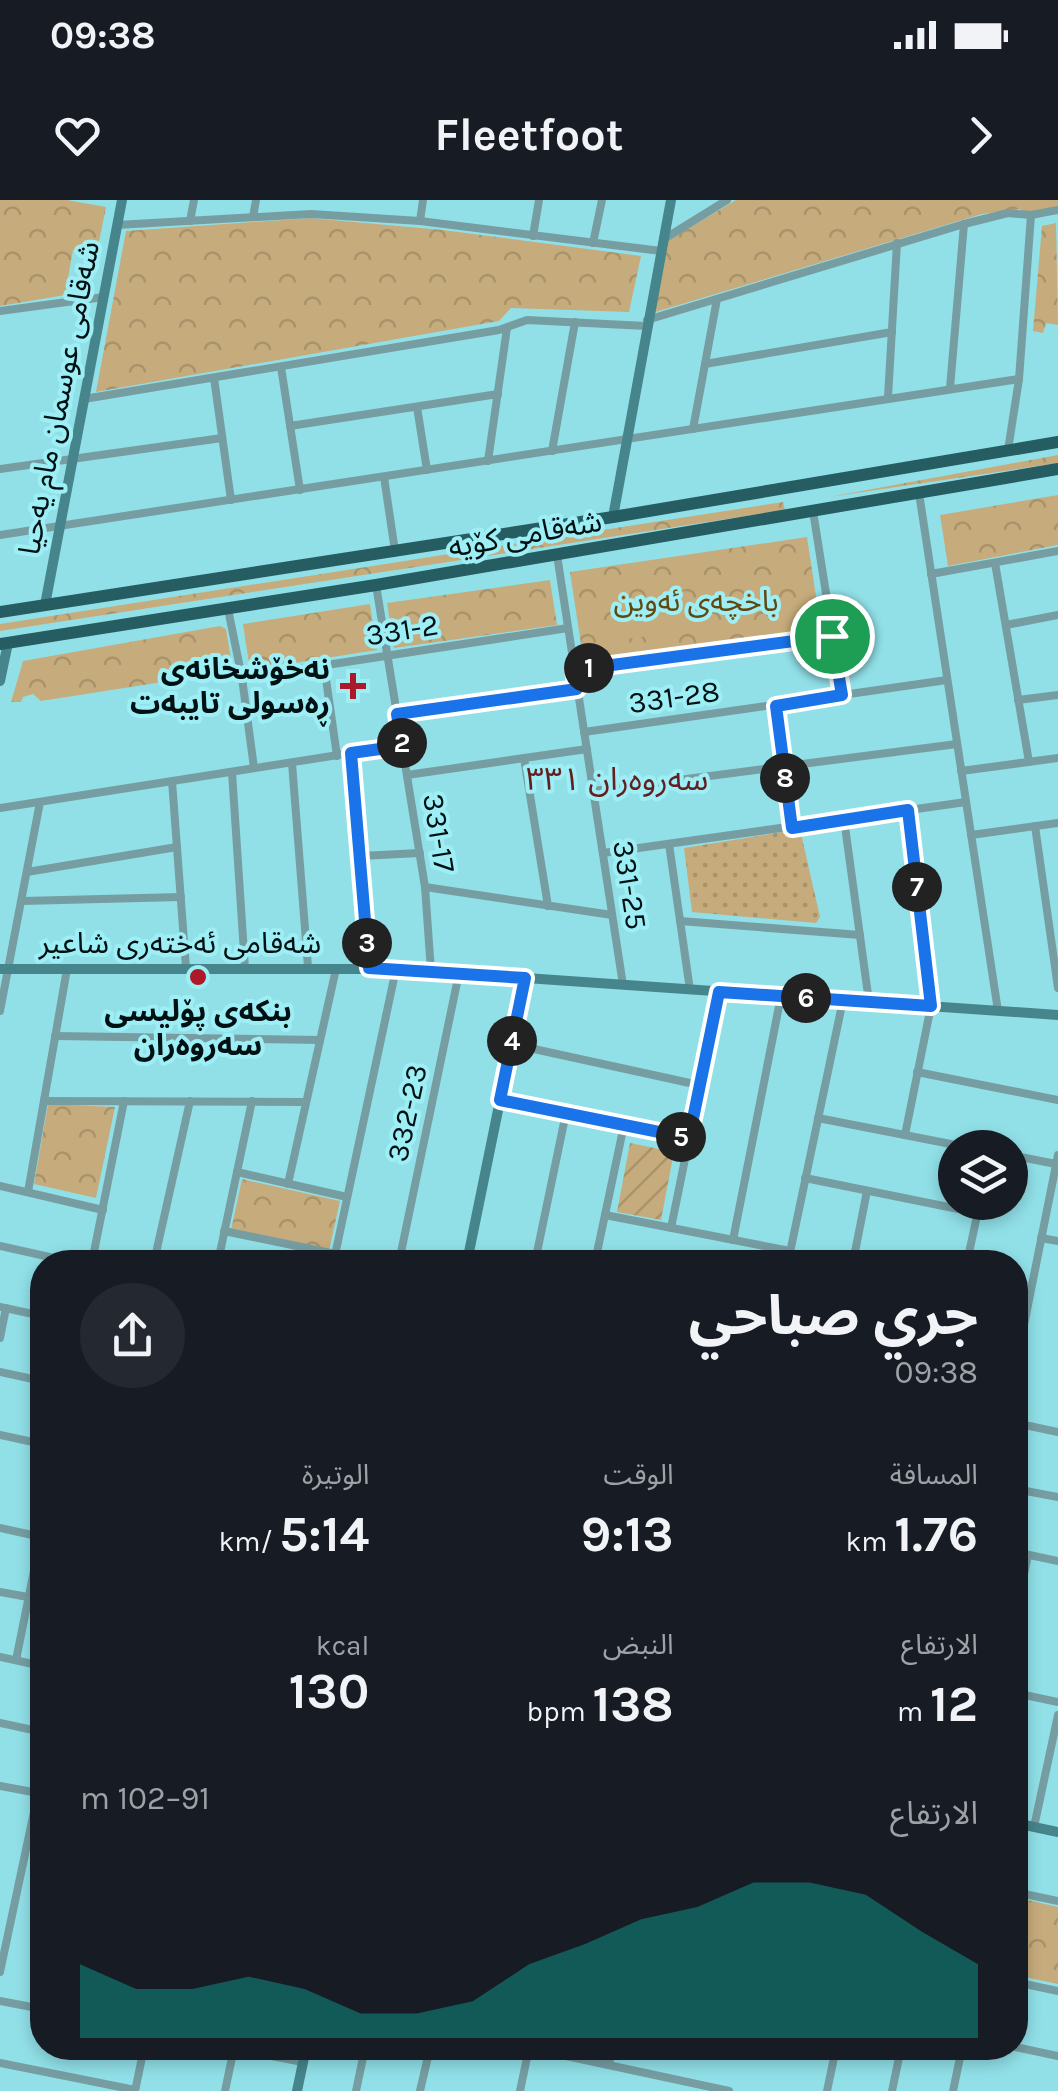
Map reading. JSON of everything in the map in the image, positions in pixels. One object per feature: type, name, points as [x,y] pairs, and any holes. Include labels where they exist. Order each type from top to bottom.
[{"type":"highway","name":"شەقامی کۆیە","points":[[0,612],[613,517],[1058,442]]},
{"type":"highway","name":"شەقامی کۆیە","points":[[4,644],[1058,469]]},
{"type":"highway","points":[[806,484],[813,510]]},
{"type":"street","name":"شەقامی عوسمان مام یەحیا","points":[[46,605],[122,200]]},
{"type":"street","points":[[190,220],[194,200]]},
{"type":"street","points":[[253,217],[256,200]]},
{"type":"street","points":[[420,221],[423,200]]},
{"type":"street","points":[[533,236],[539,200]]},
{"type":"street","points":[[593,243],[602,200]]},
{"type":"street","points":[[613,517],[671,200]]},
{"type":"street","points":[[118,225],[311,214],[420,221],[593,243],[662,245],[727,200]]},
{"type":"street","points":[[84,399],[507,328],[527,320],[647,323],[964,224],[1008,213],[1031,215],[1058,210]]},
{"type":"street","points":[[1008,450],[1019,380],[1031,215]]},
{"type":"street","points":[[950,388],[964,224]]},
{"type":"street","points":[[888,397],[898,243]]},
{"type":"street","points":[[0,311],[104,297]]},
{"type":"street","points":[[692,429],[716,299]]},
{"type":"street","points":[[552,451],[576,322]]},
{"type":"street","points":[[488,461],[507,328]]},
{"type":"street","points":[[706,364],[892,332]]},
{"type":"street","points":[[281,367],[300,490]]},
{"type":"street","points":[[214,378],[230,500]]},
{"type":"street","points":[[0,535],[1019,380]]},
{"type":"street","points":[[290,426],[498,394]]},
{"type":"street","points":[[418,407],[427,470]]},
{"type":"street","points":[[0,469],[222,438]]},
{"type":"street","points":[[384,477],[395,551]]},
{"type":"street","points":[[919,493],[998,1011]]},
{"type":"street","points":[[813,510],[842,695]]},
{"type":"street","points":[[932,574],[1058,552]]},
{"type":"street","name":"331-25","points":[[556,555],[623,985]]},
{"type":"street","points":[[995,563],[1029,762]]},
{"type":"street","name":"331-17","points":[[376,585],[425,887],[430,971]]},
{"type":"street","points":[[228,608],[254,768]]},
{"type":"street","points":[[1006,625],[1058,615]]},
{"type":"street","name":"331-2","points":[[242,678],[568,628]]},
{"type":"street","points":[[574,670],[832,636]]},
{"type":"street","points":[[0,681],[4,644]]},
{"type":"street","points":[[324,665],[337,756]]},
{"type":"street","name":"331-28","points":[[584,732],[948,680]]},
{"type":"street","points":[[397,714],[577,689]]},
{"type":"street","points":[[1018,700],[1058,695]]},
{"type":"street","points":[[776,706],[792,828]]},
{"type":"street","points":[[593,792],[957,744]]},
{"type":"street","points":[[0,808],[402,746]]},
{"type":"street","points":[[407,775],[586,749]]},
{"type":"street","points":[[351,753],[369,968]]},
{"type":"street","points":[[524,758],[548,906]]},
{"type":"street","points":[[961,771],[1058,758]]},
{"type":"street","points":[[292,762],[308,967]]},
{"type":"street","points":[[232,772],[245,968]]},
{"type":"street","points":[[172,781],[186,968]]},
{"type":"street","points":[[0,1011],[4,969],[22,901],[40,802]]},
{"type":"street","points":[[602,853],[966,802]]},
{"type":"street","points":[[905,1135],[931,1006],[908,810]]},
{"type":"street","points":[[844,819],[869,1002]]},
{"type":"street","points":[[971,835],[1058,823]]},
{"type":"street","points":[[1035,826],[1058,988]]},
{"type":"street","points":[[669,844],[690,990]]},
{"type":"street","points":[[27,872],[177,847]]},
{"type":"street","points":[[360,856],[420,853]]},
{"type":"street","points":[[425,887],[612,915]]},
{"type":"street","points":[[22,901],[180,897]]},
{"type":"street","points":[[680,921],[860,935]]},
{"type":"street","points":[[288,1184],[336,968]]},
{"type":"street","name":"شەقامی ئەختەری شاعیر","points":[[4,969],[396,969],[1058,1015]]},
{"type":"street","points":[[28,1192],[67,969]]},
{"type":"street","points":[[336,1250],[396,969]]},
{"type":"street","name":"332-23","points":[[401,1250],[459,973]]},
{"type":"street","points":[[469,1250],[525,978]]},
{"type":"street","points":[[671,1228],[719,992]]},
{"type":"street","points":[[733,1240],[781,996]]},
{"type":"street","points":[[790,1250],[843,1000]]},
{"type":"street","points":[[55,1036],[320,1040]]},
{"type":"street","points":[[512,1044],[699,1085]]},
{"type":"street","points":[[918,1072],[1058,1100]]},
{"type":"street","points":[[44,1100],[305,1102]]},
{"type":"street","points":[[500,1100],[689,1138]]},
{"type":"street","points":[[94,1250],[124,1101]]},
{"type":"street","points":[[157,1250],[190,1101]]},
{"type":"street","points":[[220,1250],[252,1101]]},
{"type":"street","points":[[537,1250],[566,1114]]},
{"type":"street","points":[[818,1118],[938,1142]]},
{"type":"street","points":[[597,1250],[624,1126]]},
{"type":"street","points":[[1028,1157],[1057,1160],[1028,1305]]},
{"type":"street","points":[[237,1172],[347,1197]]},
{"type":"street","points":[[806,1178],[938,1202]]},
{"type":"street","points":[[0,1186],[102,1210]]},
{"type":"street","points":[[857,1250],[868,1191]]},
{"type":"street","points":[[605,1215],[785,1250]]},
{"type":"street","points":[[970,1250],[977,1220]]},
{"type":"street","points":[[224,1231],[312,1250]]},
{"type":"street","points":[[1042,1238],[1058,1241]]},
{"type":"street","points":[[0,1246],[30,1253]]},
{"type":"street","points":[[0,1338],[3,1308],[30,1314]]},
{"type":"street","points":[[0,1372],[30,1378]]},
{"type":"street","points":[[1028,1426],[1058,1432]]},
{"type":"street","points":[[0,1435],[30,1441]]},
{"type":"street","points":[[1028,1492],[1058,1498]]},
{"type":"street","points":[[0,1528],[30,1532]]},
{"type":"street","points":[[1028,1555],[1058,1560]]},
{"type":"street","points":[[16,1660],[30,1588]]},
{"type":"street","points":[[0,1592],[28,1597]]},
{"type":"street","points":[[0,1657],[30,1663]]},
{"type":"street","points":[[1028,1696],[1058,1702]]},
{"type":"street","points":[[1034,1827],[1058,1716]]},
{"type":"street","points":[[0,1723],[30,1729]]},
{"type":"street","points":[[0,1786],[30,1792]]},
{"type":"street","points":[[1028,1826],[1058,1832]]},
{"type":"street","points":[[0,1972],[30,1838]]},
{"type":"street","points":[[1028,1895],[1058,1901]]},
{"type":"street","points":[[1028,1984],[1058,1990]]},
{"type":"street","points":[[0,2001],[30,2007]]},
{"type":"street","points":[[1028,2050],[1058,2056]]},
{"type":"street","points":[[0,2064],[135,2090],[141,2060]]},
{"type":"street","points":[[225,2091],[230,2060]]},
{"type":"street","points":[[293,2060],[303,2062],[297,2091]]},
{"type":"street","points":[[356,2091],[362,2060]]},
{"type":"street","points":[[420,2091],[427,2060]]},
{"type":"street","points":[[520,2091],[526,2060]]},
{"type":"street","points":[[585,2060],[729,2091]]},
{"type":"street","points":[[609,2065],[610,2060]]},
{"type":"street","points":[[827,2091],[833,2060]]},
{"type":"street","points":[[892,2091],[898,2060]]},
{"type":"street","points":[[953,2091],[959,2060]]},
{"type":"street","points":[[72,2091],[75,2079]]},
{"type":"green space","points":[[0,200],[67,200],[106,207],[97,252],[73,250],[65,295],[0,306]]},
{"type":"green space","points":[[736,200],[1058,200],[1058,207],[1028,216],[1020,209],[982,214],[652,313],[666,242]]},
{"type":"green space","points":[[310,218],[443,230],[641,256],[629,312],[511,308],[499,321],[96,392],[126,231]]},
{"type":"green space","points":[[1056,223],[1058,325],[1046,323],[1043,333],[1033,331],[1042,226]]},
{"type":"green space","points":[[1058,455],[1058,463],[829,497]]},
{"type":"green space","points":[[1058,495],[1058,545],[948,566],[940,515]]},
{"type":"green space","points":[[783,502],[785,510],[0,631],[0,624]]},
{"type":"green space","name":"باخچەی ئەوین","points":[[807,537],[821,629],[584,664],[570,572]]},
{"type":"green space","points":[[550,580],[557,625],[394,648],[387,603]]},
{"type":"green space","points":[[686,591],[691,630],[627,639],[621,600]]},
{"type":"green space","points":[[370,604],[377,650],[250,670],[243,624]]},
{"type":"green space","points":[[220,626],[226,629],[233,671],[41,701],[33,694],[23,697],[21,702],[11,702],[23,661]]},
{"type":"green space","points":[[800,829],[820,917],[816,923],[692,912],[684,848]]},
{"type":"green space","points":[[48,1104],[115,1107],[96,1198],[34,1184]]},
{"type":"green space","points":[[630,1143],[674,1152],[661,1220],[617,1212]]},
{"type":"green space","points":[[242,1179],[340,1201],[329,1250],[231,1230]]},
{"type":"green space","points":[[1028,1900],[1058,1907],[1058,1984],[1028,1978]]},
{"type":"place","name":"نەخۆشخانەی ڕەسولی تایبەت","points":[[353,686]]},
{"type":"place","name":"بنکەی پۆلیسی سەروەران","points":[[198,977]]},
{"type":"district","name":"سەروەران ٣٣١","points":[[617,779]]},
{"type":"route","points":[[832,636],[842,695],[776,706],[792,828],[908,810],[931,1006],[719,992],[689,1138],[500,1100],[525,978],[369,968],[351,753],[402,746],[397,714],[577,689],[574,670],[832,636]]}]
